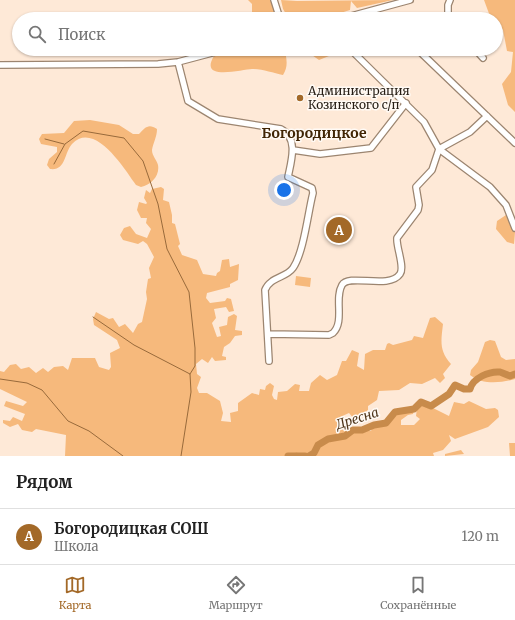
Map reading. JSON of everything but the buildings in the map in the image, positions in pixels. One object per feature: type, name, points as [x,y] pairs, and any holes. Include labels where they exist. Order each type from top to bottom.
[{"type":"street","points":[[274,0],[278,12]]},
{"type":"street","points":[[366,12],[410,0]]},
{"type":"street","points":[[448,12],[450,0]]},
{"type":"street","points":[[0,65],[141,66],[178,62],[201,56]]},
{"type":"street","points":[[357,56],[424,122],[440,148],[490,187],[506,205],[515,228]]},
{"type":"street","points":[[424,56],[515,143]]},
{"type":"street","points":[[178,62],[188,101],[218,119],[284,131],[290,137],[293,150],[288,177],[312,188],[300,253],[293,269],[268,284],[265,290],[269,334],[269,361]]},
{"type":"street","points":[[293,150],[320,154],[371,148],[406,103]]},
{"type":"street","points":[[269,334],[333,333],[338,323],[341,288],[345,282],[350,280],[370,282],[396,278],[400,275],[402,267],[397,238],[418,210],[419,205],[416,187],[432,170],[440,148],[470,132],[487,116]]},
{"type":"shaded area","points":[[248,0],[273,0],[276,12],[252,12],[252,4]]},
{"type":"shaded area","points":[[281,0],[393,0],[357,8],[351,1],[350,10],[344,12],[285,12]]},
{"type":"shaded area","points":[[484,0],[515,0],[515,112],[508,105],[502,84],[511,72],[513,52],[507,51],[503,30],[503,12],[488,12]]},
{"type":"shaded area","points":[[214,56],[286,56],[287,65],[283,75],[256,69],[217,72],[212,69],[211,64]]},
{"type":"shaded area","points":[[313,56],[329,56],[319,60]]},
{"type":"shaded area","points":[[90,120],[119,125],[133,134],[139,134],[149,126],[157,129],[152,150],[158,165],[158,173],[154,179],[145,186],[141,187],[136,185],[117,159],[99,142],[90,138],[81,138],[72,144],[62,164],[55,169],[50,169],[47,165],[49,159],[57,152],[57,147],[41,144],[39,139],[42,134],[64,133],[74,121]]},
{"type":"shaded area","points":[[161,187],[164,189],[163,200],[169,202],[172,223],[175,224],[180,244],[178,246],[182,255],[197,260],[203,274],[216,276],[220,271],[222,260],[229,259],[230,267],[239,264],[238,280],[230,284],[230,287],[207,293],[206,298],[210,303],[225,301],[227,298],[231,299],[234,311],[229,312],[226,307],[214,309],[216,318],[212,323],[217,337],[221,336],[219,327],[227,325],[228,317],[234,314],[237,316],[235,330],[242,331],[242,335],[235,336],[230,343],[224,347],[222,356],[226,357],[226,360],[215,361],[212,357],[208,363],[202,359],[196,364],[197,374],[201,377],[197,388],[199,393],[207,393],[220,401],[223,413],[221,421],[231,422],[230,413],[238,411],[238,403],[252,393],[259,395],[260,389],[265,390],[266,386],[270,383],[274,386],[272,395],[274,399],[277,400],[278,392],[287,391],[295,384],[300,385],[299,391],[309,391],[311,383],[320,375],[327,380],[337,375],[342,361],[346,361],[352,350],[359,353],[357,366],[364,370],[365,354],[373,350],[385,350],[387,344],[389,343],[393,345],[412,340],[414,336],[423,338],[430,318],[435,317],[443,324],[441,341],[442,346],[444,355],[451,364],[443,374],[445,378],[440,383],[435,378],[422,384],[410,383],[399,390],[379,391],[377,400],[368,406],[368,410],[355,420],[349,413],[340,417],[338,423],[347,425],[350,430],[359,428],[371,431],[373,426],[383,427],[392,415],[400,411],[403,413],[410,408],[414,410],[413,414],[408,415],[401,420],[401,425],[414,425],[420,419],[416,416],[417,408],[423,403],[449,416],[454,402],[464,404],[469,401],[486,409],[495,408],[498,410],[499,417],[488,427],[455,439],[449,435],[451,441],[443,450],[433,453],[434,456],[65,456],[66,435],[36,429],[32,432],[22,430],[18,424],[10,427],[3,423],[3,420],[10,421],[13,417],[22,421],[25,414],[4,406],[6,401],[23,406],[27,402],[0,389],[0,371],[4,372],[10,365],[16,364],[21,369],[29,367],[36,373],[43,368],[48,372],[54,367],[63,366],[68,370],[72,358],[95,358],[99,367],[109,370],[111,367],[110,353],[120,348],[117,340],[94,325],[93,319],[96,312],[109,319],[113,318],[119,327],[125,324],[133,333],[138,324],[142,322],[147,299],[146,292],[148,279],[151,278],[149,268],[154,257],[147,244],[143,241],[138,244],[123,240],[120,235],[124,228],[130,226],[136,234],[147,238],[151,229],[146,223],[147,218],[141,218],[137,210],[139,202],[147,203],[144,198],[146,190],[150,193],[152,189]]},
{"type":"shaded area","points":[[506,215],[509,216],[515,232],[514,244],[507,242],[496,229],[497,221]]},
{"type":"shaded area","points":[[296,276],[311,278],[310,287],[295,285]]},
{"type":"shaded area","points":[[490,340],[495,341],[501,357],[506,360],[515,359],[515,379],[486,382],[470,375],[471,370],[478,362],[485,342]]},
{"type":"shaded area","points":[[509,443],[515,443],[515,456],[510,456]]},
{"type":"shaded area","points":[[461,450],[464,454],[445,456],[445,454]]},
{"type":"waterway","points":[[54,164],[65,144],[83,131],[124,138],[143,161],[158,204],[167,249],[189,292],[195,348],[195,366],[190,374]]},
{"type":"waterway","points":[[45,139],[64,144]]},
{"type":"waterway","points":[[93,317],[134,345],[190,374],[191,392],[181,456]]},
{"type":"waterway","name":"Дресна","points":[[309,456],[314,453],[318,445],[328,439],[345,436],[353,430],[362,430],[374,425],[386,423],[395,412],[414,409],[421,402],[431,406],[449,394],[455,385],[464,389],[470,389],[474,382],[486,374],[496,372],[510,376],[515,374]]},
{"type":"waterway","points":[[0,379],[27,383],[42,390],[68,421],[89,431],[123,456]]},
{"type":"waterway","name":"Дресна","points":[[288,456],[296,456]]},
{"type":"waterway","name":"Дресна","points":[[297,456],[305,456]]},
{"type":"place","name":"Администрация Козинского с/п","points":[[300,98]]},
{"type":"place","name":"Богородицкая СОШ","points":[[339,230]]},
{"type":"district","name":"Богородицкое","points":[[314,133]]}]
